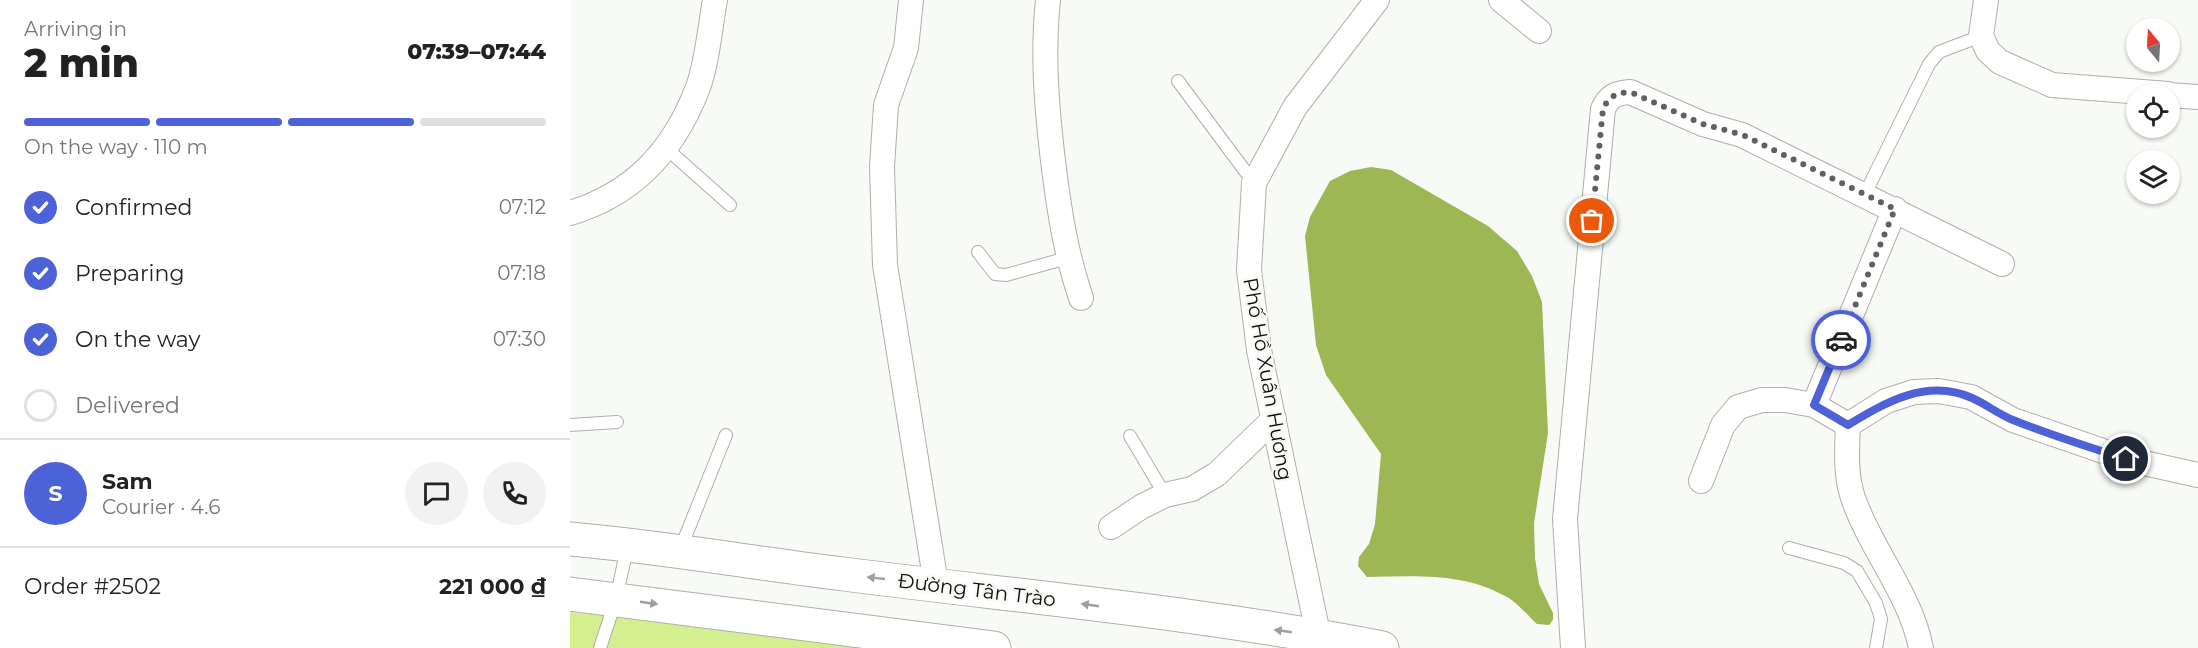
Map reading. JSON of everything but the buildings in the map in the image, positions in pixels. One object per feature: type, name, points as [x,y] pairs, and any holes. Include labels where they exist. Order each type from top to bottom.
[{"type":"main road","name":"Đường Tân Trào","points":[[570,539],[628,544],[845,574],[936,584],[1320,642],[1382,648]]},
{"type":"main road","points":[[570,594],[994,648]]},
{"type":"street","points":[[570,213],[628,187],[667,149],[698,89],[715,0]]},
{"type":"street","points":[[911,0],[906,48],[886,105],[882,167],[885,265],[936,584]]},
{"type":"street","points":[[1048,0],[1044,30],[1046,91],[1067,258],[1082,298]]},
{"type":"street","name":"Phố Hồ Xuân Hương","points":[[1320,642],[1259,350],[1249,270],[1254,183],[1294,107],[1377,0]]},
{"type":"street","points":[[1501,0],[1539,31]]},
{"type":"street","points":[[1986,0],[1981,36],[1988,51],[2000,62],[2052,85],[2126,91]]},
{"type":"street","points":[[1573,648],[1565,519],[1603,109],[1608,99],[1618,93],[1630,92],[1703,124],[1743,135],[2002,264]]},
{"type":"street","points":[[2180,96],[2198,97]]},
{"type":"street","points":[[1814,405],[1895,209]]},
{"type":"street","points":[[1848,425],[1886,401],[1914,392],[1939,391],[1971,397],[2013,420],[2126,459],[2198,475]]},
{"type":"street","points":[[1701,481],[1723,425],[1738,407],[1762,400],[1785,400],[1814,405],[1848,425]]},
{"type":"street","points":[[1112,527],[1141,507],[1165,495],[1192,489],[1216,474],[1274,419]]},
{"type":"street","points":[[1848,425],[1846,464],[1853,498],[1917,625],[1921,648]]},
{"type":"lane","points":[[1865,194],[1929,64],[1940,52],[1981,36]]},
{"type":"lane","points":[[1178,81],[1254,183]]},
{"type":"lane","points":[[667,149],[730,205]]},
{"type":"lane","points":[[978,252],[995,274],[1006,274],[1067,258]]},
{"type":"lane","points":[[570,425],[617,422]]},
{"type":"lane","points":[[680,551],[726,435]]},
{"type":"lane","points":[[1130,436],[1165,495]]},
{"type":"lane","points":[[600,648],[616,599],[628,544]]},
{"type":"lane","points":[[1789,548],[1844,563],[1857,571],[1876,603],[1881,619],[1876,648]]},
{"type":"shaded area","points":[[1371,167],[1391,170],[1488,226],[1517,251],[1532,276],[1542,302],[1548,433],[1534,523],[1535,558],[1539,584],[1553,613],[1553,620],[1549,625],[1537,624],[1518,605],[1489,588],[1438,577],[1367,577],[1358,566],[1359,557],[1369,544],[1375,524],[1381,454],[1326,375],[1316,345],[1305,236],[1310,217],[1330,181],[1350,171]]},
{"type":"shaded area","points":[[570,612],[948,648],[570,648]]},
{"type":"way so far","points":[[1592,221],[1603,109],[1608,99],[1618,93],[1630,92],[1703,124],[1743,135],[1781,152],[1895,209],[1841,340]]},
{"type":"route","points":[[1841,340],[1814,405],[1848,425],[1886,401],[1914,392],[1939,391],[1971,397],[2013,420],[2126,459]]}]
